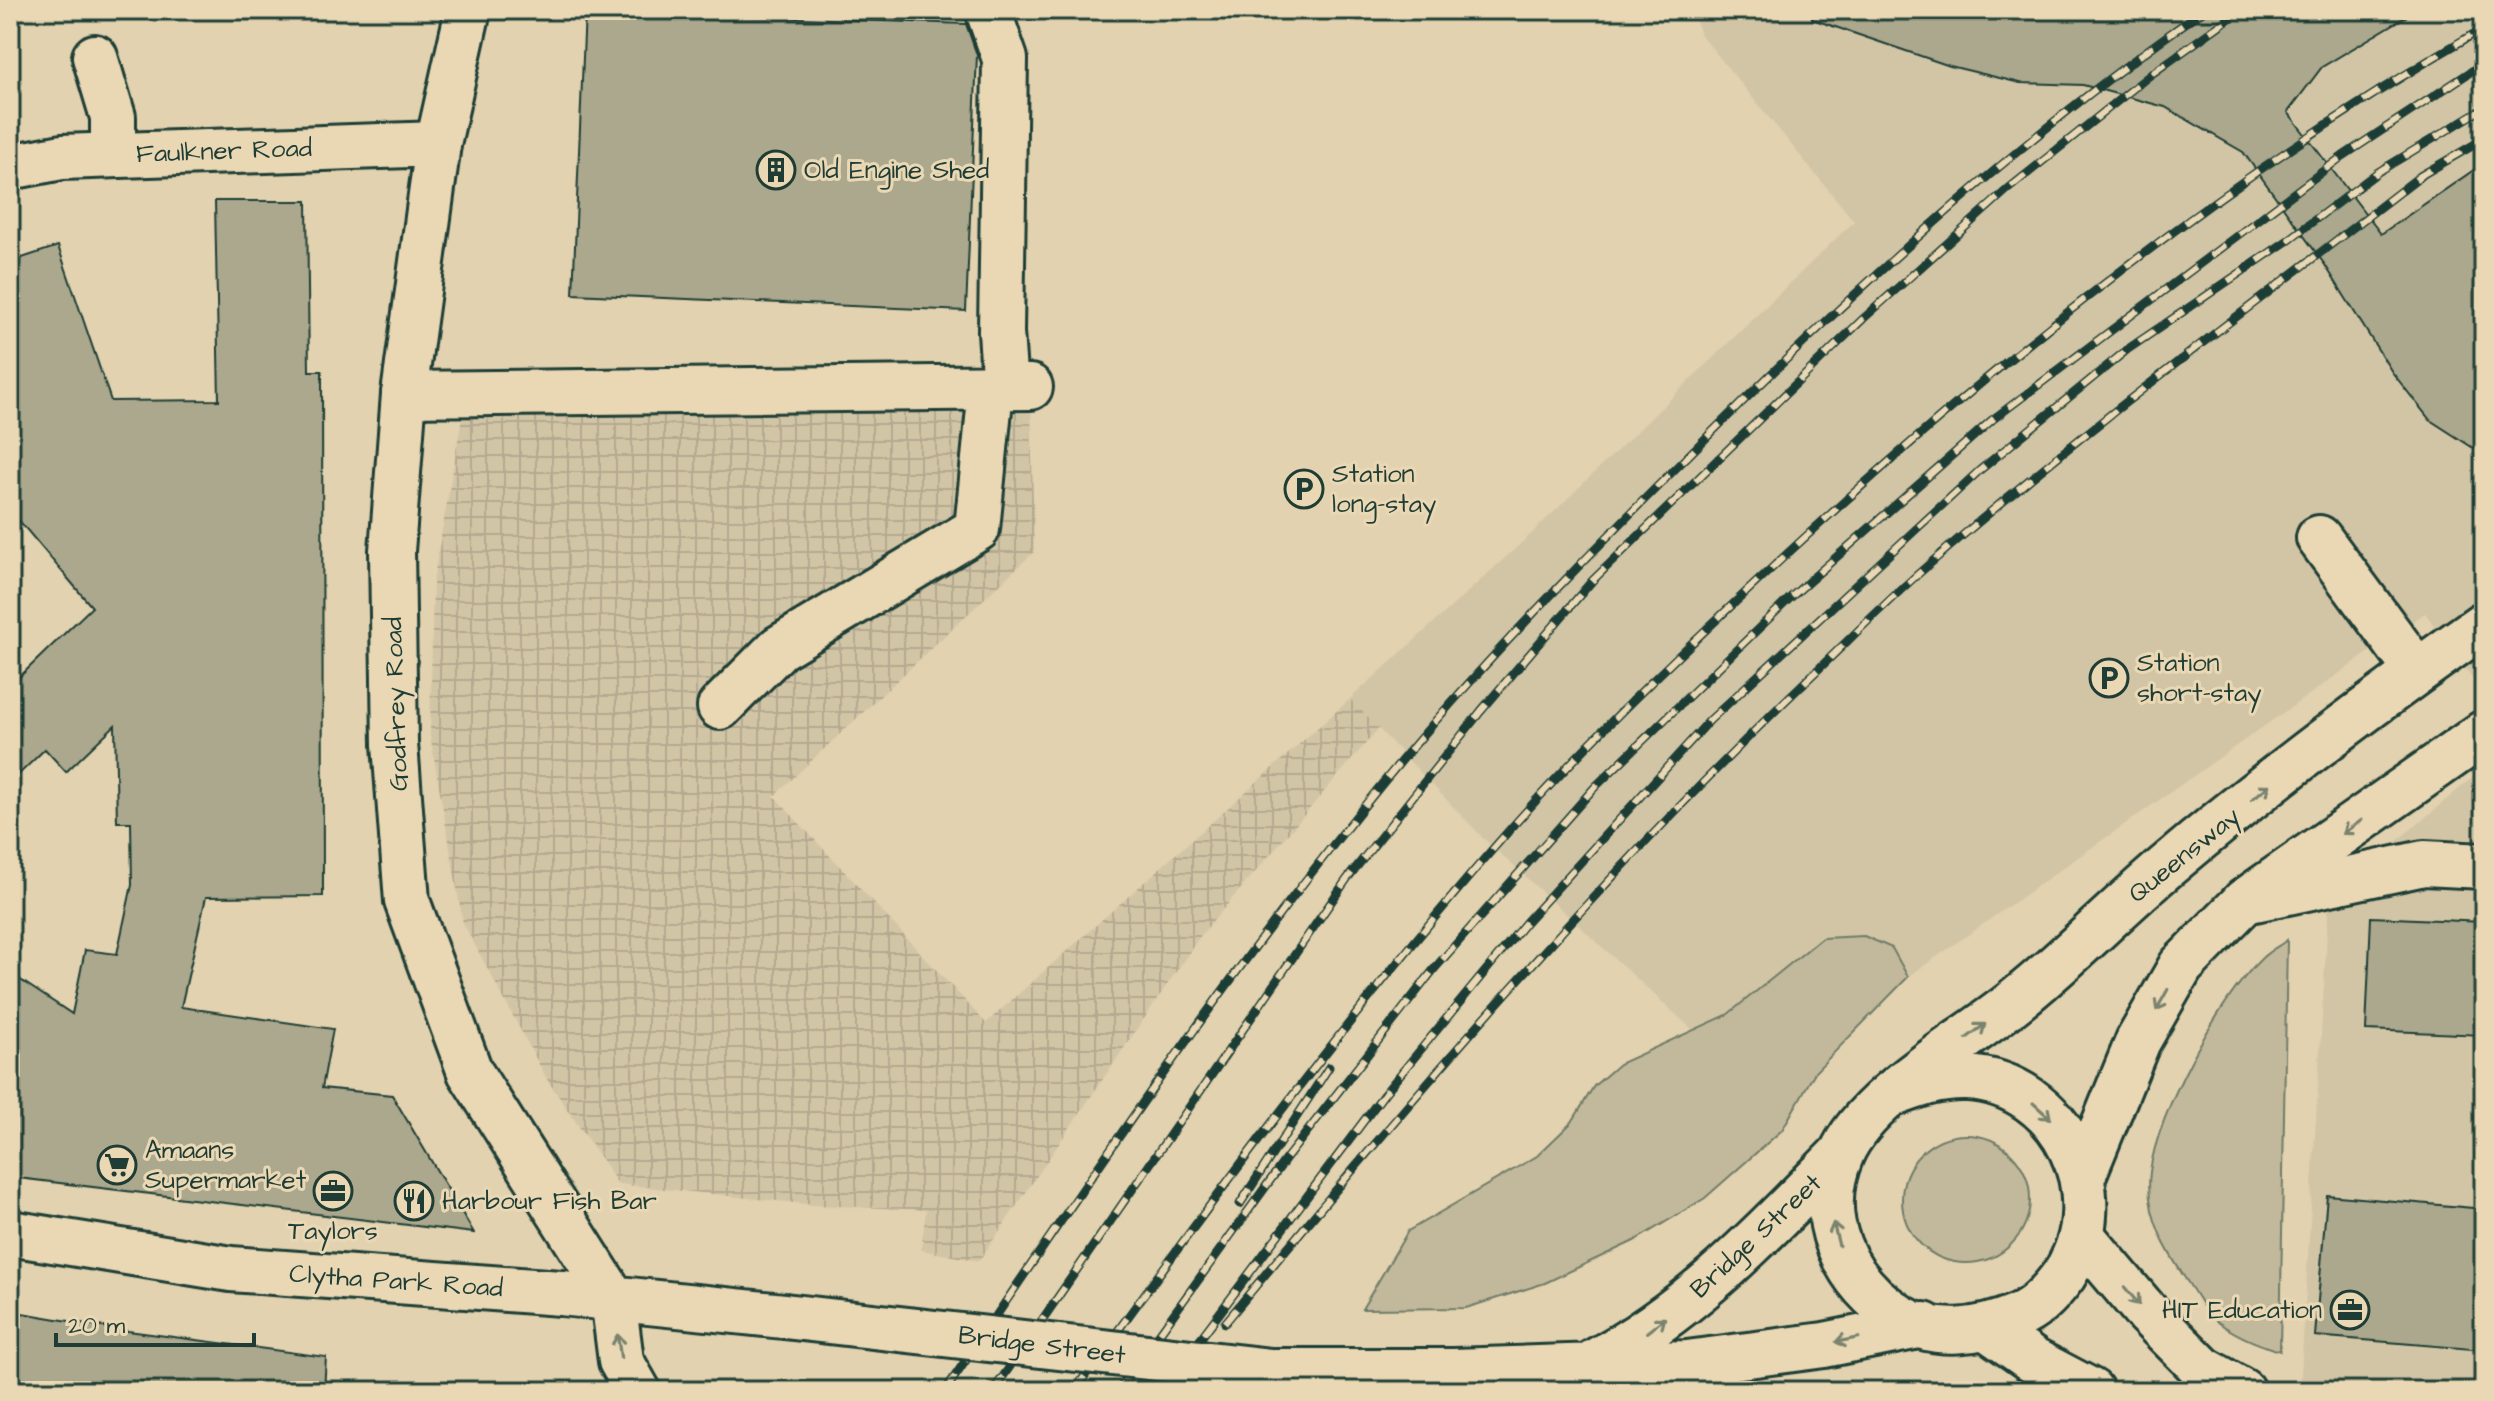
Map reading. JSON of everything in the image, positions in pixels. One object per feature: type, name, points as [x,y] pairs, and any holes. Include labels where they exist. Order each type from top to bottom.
[{"type":"main road","points":[[436,10],[456,63]]},
{"type":"main road","name":"Godfrey Road","points":[[468,10],[438,144],[404,394],[392,551],[395,744],[407,901],[470,1072],[613,1298]]},
{"type":"main road","points":[[720,707],[779,648],[977,529],[1009,388],[1001,332],[1005,59],[988,10]]},
{"type":"main road","points":[[95,57],[113,117],[113,155]]},
{"type":"main road","name":"Faulkner Road","points":[[10,167],[62,157],[438,144]]},
{"type":"main road","points":[[404,394],[1009,388]]},
{"type":"main road","points":[[2319,538],[2417,671]]},
{"type":"main road","name":"Queensway","points":[[1891,1095],[1929,1080],[1969,1078],[2008,1087],[2042,1108],[2068,1139],[2083,1176],[2086,1206],[2082,1236],[2071,1264],[2055,1288],[2024,1314],[1987,1328],[1947,1332],[1908,1322],[1875,1301],[1848,1270],[1834,1234],[1831,1194],[1840,1155],[1861,1121],[1891,1095],[2017,999],[2168,864],[2417,671],[2484,624]]},
{"type":"main road","name":"Queensway","points":[[2083,1176],[2138,1041],[2181,966],[2245,901],[2484,733]]},
{"type":"main road","name":"Queensway","points":[[2394,797],[2484,766]]},
{"type":"main road","points":[[2245,901],[2424,863],[2484,866]]},
{"type":"main road","name":"Bridge Street","points":[[1589,1365],[1640,1338],[1726,1271],[1840,1155]]},
{"type":"main road","name":"Clytha Park Road","points":[[10,1233],[231,1269],[613,1298],[784,1316]]},
{"type":"main road","points":[[2082,1236],[2148,1314],[2203,1369],[2242,1391]]},
{"type":"main road","points":[[613,1298],[621,1361],[638,1391]]},
{"type":"main road","name":"Bridge Street","points":[[784,1316],[1271,1371],[1453,1371],[1687,1363],[1824,1345],[1924,1325]]},
{"type":"main road","points":[[1987,1328],[2034,1361],[2091,1391]]},
{"type":"shaded area","points":[[1692,10],[2484,10],[2484,694],[2425,613],[1908,977],[1742,1075],[1484,839],[1350,699],[1528,537],[1854,221],[1701,35]]},
{"type":"shaded area","points":[[1031,412],[1034,552],[774,796],[986,1023],[1350,699],[1379,728],[1201,935],[979,1261],[921,1250],[926,1210],[813,1205],[618,1184],[548,1081],[463,923],[430,735],[433,582],[462,417]]},
{"type":"shaded area","points":[[2484,768],[2484,1391],[2300,1391],[2329,898]]},
{"type":"shaded area","points":[[1864,936],[1892,948],[1908,977],[1815,1072],[1782,1130],[1705,1198],[1634,1241],[1545,1283],[1466,1308],[1362,1309],[1408,1231],[1537,1156],[1572,1122],[1594,1086],[1619,1064],[1727,1015],[1822,938]]},
{"type":"shaded area","points":[[2287,940],[2280,1351],[2237,1334],[2208,1313],[2160,1235],[2149,1189],[2155,1148],[2164,1119],[2192,1058],[2227,1000],[2245,977],[2265,955]]},
{"type":"shaded area","points":[[1966,1135],[1991,1140],[2011,1154],[2025,1174],[2030,1199],[2025,1224],[2011,1244],[1991,1258],[1966,1263],[1941,1258],[1921,1244],[1907,1224],[1902,1199],[1907,1174],[1921,1154],[1941,1140]]},
{"type":"building","name":"Old Engine Shed","points":[[585,10],[966,24],[977,55],[966,311],[573,294]]},
{"type":"building","points":[[1813,10],[2417,10],[2322,67],[2288,112],[2381,234],[2484,163],[2484,455],[2430,420],[2392,372],[2325,265],[2243,152],[2165,107],[2083,85],[2020,83],[1950,66],[1812,19]]},
{"type":"building","points":[[215,201],[307,201],[309,371],[322,371],[323,896],[206,897],[181,1007],[333,1029],[322,1088],[392,1095],[474,1233],[10,1177],[10,973],[72,1014],[85,950],[117,954],[132,885],[131,822],[117,822],[115,725],[66,772],[45,749],[10,783],[10,686],[92,607],[10,510],[10,262],[58,246],[111,401],[219,400]]},
{"type":"building","points":[[2371,917],[2484,922],[2484,1035],[2366,1030]]},
{"type":"building","points":[[2327,1195],[2484,1209],[2484,1350],[2315,1336]]},
{"type":"building","points":[[10,1311],[128,1331],[326,1357],[324,1391],[10,1391]]},
{"type":"railway","points":[[945,1391],[1145,1099],[1249,955],[1357,815],[1479,672],[1652,491],[1878,273],[2069,110],[2204,10]]},
{"type":"railway","points":[[993,1391],[1347,879],[1481,711],[1592,581],[1864,318],[2008,189],[2150,75],[2241,10]]},
{"type":"railway","points":[[1074,1391],[1233,1175],[1397,963],[1545,790],[1682,653],[1869,480],[2035,338],[2209,205],[2390,84],[2484,28]]},
{"type":"railway","points":[[1118,1391],[1285,1160],[1435,968],[1594,788],[1790,598],[1992,420],[2343,156],[2484,63]]},
{"type":"railway","points":[[1161,1391],[1384,1094],[1526,922],[1710,720],[1980,470],[2128,349],[2287,241],[2378,172],[2484,108]]},
{"type":"railway","points":[[1225,1323],[1435,1074],[1580,912],[1730,755],[1889,601],[2039,472],[2165,372],[2420,176],[2484,139]]},
{"type":"railway","points":[[1240,1204],[1329,1067]]},
{"type":"place","name":"Old Engine Shed","points":[[776,170]]},
{"type":"place","name":"Station long-stay","points":[[1304,489]]},
{"type":"place","name":"Station short-stay","points":[[2109,678]]},
{"type":"place","name":"Amaans Supermarket","points":[[117,1165]]},
{"type":"place","name":"Taylors","points":[[333,1191]]},
{"type":"place","name":"Harbour Fish Bar","points":[[414,1201]]},
{"type":"place","name":"HIT Education","points":[[2350,1310]]}]
